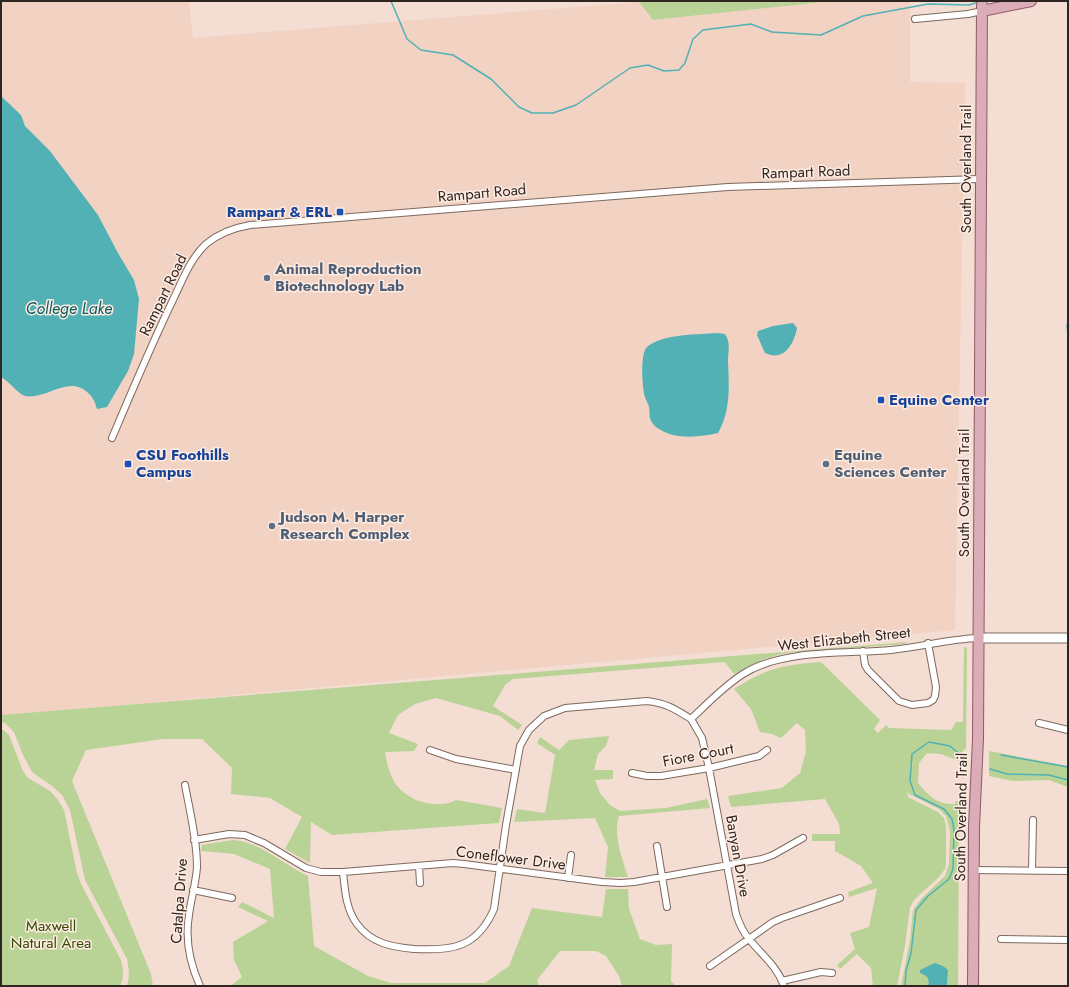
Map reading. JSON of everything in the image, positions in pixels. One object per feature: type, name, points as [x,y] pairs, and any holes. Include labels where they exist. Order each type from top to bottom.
[{"type":"main road","points":[[982,6],[1031,1]]},
{"type":"main road","name":"South Overland Trail","points":[[973,986],[977,754],[982,6]]},
{"type":"main road","name":"West Elizabeth Street","points":[[978,638],[1068,638]]},
{"type":"street","points":[[916,19],[968,14],[982,6]]},
{"type":"street","name":"Rampart Road","points":[[112,438],[157,334],[188,269],[205,245],[214,238],[235,228],[257,224],[701,189],[980,179]]},
{"type":"street","name":"West Elizabeth Street","points":[[691,719],[728,685],[759,666],[774,661],[794,656],[900,649],[961,638],[978,638]]},
{"type":"street","points":[[863,651],[865,665],[868,670],[899,701],[912,705],[928,703],[933,700],[935,696],[936,687],[928,643]]},
{"type":"street","points":[[343,872],[346,901],[349,910],[365,933],[373,939],[388,946],[398,948],[442,950],[466,942],[473,938],[485,925],[494,909],[520,746],[529,730],[544,716],[565,708],[647,701],[660,702],[674,707],[691,719]]},
{"type":"street","name":"Banyan Drive","points":[[691,719],[702,738],[709,768],[736,914],[742,929],[749,939],[772,963],[783,983]]},
{"type":"street","points":[[1039,723],[1068,730]]},
{"type":"street","points":[[430,750],[456,759],[516,770]]},
{"type":"street","name":"Fiore Court","points":[[632,773],[647,776],[661,776],[709,768],[759,756],[767,750]]},
{"type":"street","name":"Catalpa Drive","points":[[186,785],[197,867],[188,915],[188,939],[191,960],[200,986]]},
{"type":"street","points":[[1032,870],[1033,820]]},
{"type":"street","name":"Coneflower Drive","points":[[194,840],[229,834],[245,835],[264,843],[306,868],[321,872],[343,872],[453,863],[568,878],[621,883],[762,859],[803,838]]},
{"type":"street","points":[[657,846],[667,907]]},
{"type":"street","points":[[568,878],[571,855]]},
{"type":"street","points":[[419,866],[420,883]]},
{"type":"street","points":[[974,870],[1068,871]]},
{"type":"street","points":[[193,890],[232,898]]},
{"type":"street","points":[[710,966],[773,922],[840,898]]},
{"type":"street","points":[[1001,939],[1068,940]]},
{"type":"street","points":[[783,983],[821,972],[832,973]]},
{"type":"shaded area","points":[[1,1],[189,1],[193,38],[639,2],[653,20],[833,1],[910,1],[910,82],[965,83],[955,630],[1,716],[1,377],[7,380],[24,396],[35,396],[71,386],[83,388],[90,394],[95,402],[107,407],[115,393],[134,280],[98,215],[50,151],[25,126],[21,115],[1,96]]},
{"type":"green space","points":[[833,1],[653,20],[639,2]]},
{"type":"green space","points":[[907,642],[905,644],[786,653],[764,659],[734,674],[725,662],[513,679],[505,685],[493,706],[522,725],[518,730],[500,716],[436,698],[415,704],[398,715],[389,733],[418,744],[414,751],[385,752],[389,771],[393,780],[404,793],[418,801],[442,804],[456,800],[502,808],[499,823],[332,835],[311,822],[310,863],[285,849],[302,817],[270,798],[231,794],[232,768],[202,739],[163,739],[86,750],[72,781],[151,974],[153,986],[127,986],[129,972],[127,959],[85,880],[70,810],[62,795],[32,772],[23,755],[14,732],[5,723],[1,722],[1,715]]},
{"type":"green space","points":[[964,647],[967,648],[966,749],[963,750],[962,762],[941,754],[927,753],[919,763],[918,783],[930,796],[938,801],[949,804],[955,804],[955,801],[961,802],[959,819],[958,986],[947,986],[948,970],[921,973],[928,978],[928,986],[901,986],[910,940],[913,910],[921,899],[945,876],[949,864],[950,831],[946,816],[939,809],[909,794],[907,791],[908,797],[938,812],[944,818],[946,827],[945,869],[938,878],[915,899],[910,907],[905,946],[897,986],[873,986],[871,968],[857,954],[840,969],[837,965],[855,949],[850,933],[869,927],[877,888],[849,897],[848,892],[873,883],[861,866],[835,851],[835,841],[812,841],[812,834],[840,834],[839,824],[825,799],[731,807],[728,796],[782,788],[800,773],[806,751],[805,730],[797,723],[781,738],[772,734],[760,732],[751,709],[734,689],[756,676],[775,669],[785,666],[821,662],[880,720],[874,729],[878,733],[886,725],[889,728],[951,730],[956,722],[963,722]]},
{"type":"green space","name":"Maxwell Natural Area","points":[[1,728],[9,735],[23,771],[28,778],[50,791],[64,810],[77,873],[82,886],[121,960],[123,976],[120,986],[1,986]]},
{"type":"green space","points":[[609,736],[606,746],[598,754],[594,770],[613,770],[613,779],[595,780],[600,793],[610,805],[620,811],[666,808],[707,799],[710,808],[619,816],[617,823],[618,839],[628,877],[605,877],[608,847],[595,818],[514,822],[517,809],[545,813],[555,755],[537,743],[540,737],[559,750],[569,740]]},
{"type":"green space","points":[[989,751],[1068,766],[1068,787],[1049,780],[1013,781],[989,776]]},
{"type":"green space","points":[[233,840],[262,849],[308,876],[314,946],[368,976],[391,983],[485,983],[509,966],[532,908],[602,917],[606,889],[628,889],[629,909],[640,939],[656,945],[672,944],[671,981],[676,986],[622,986],[619,976],[606,956],[596,951],[560,951],[537,980],[539,986],[230,986],[242,977],[234,960],[233,942],[268,921],[238,907],[242,902],[274,918],[270,869],[234,854],[201,851],[202,845]]},
{"type":"water","name":"College Lake","points":[[1,96],[21,115],[25,126],[50,151],[98,215],[134,280],[139,299],[134,354],[128,371],[107,407],[97,409],[93,399],[86,391],[79,387],[72,386],[64,387],[40,395],[25,396],[19,393],[1,377]]},
{"type":"water","points":[[793,323],[797,328],[796,334],[787,350],[778,355],[765,353],[757,335],[758,331],[773,326]]},
{"type":"water","points":[[718,333],[725,334],[728,340],[729,389],[725,416],[718,433],[688,437],[673,435],[658,428],[651,420],[643,386],[642,363],[647,347],[654,342],[672,337]]},
{"type":"water","points":[[935,963],[948,970],[947,986],[928,986],[929,981],[920,973],[920,970]]},
{"type":"waterway","points":[[391,1],[407,39],[421,50],[453,55],[491,79],[519,107],[532,113],[553,113],[576,105],[630,68],[648,65],[664,71],[679,70],[685,63],[693,39],[703,30],[751,24],[772,32],[821,35],[863,16],[928,4],[969,5],[979,2]]},
{"type":"waterway","points":[[1068,322],[1068,334]]},
{"type":"waterway","points":[[905,986],[906,971],[911,953],[916,910],[928,896],[949,879],[953,869],[954,830],[952,819],[944,809],[915,795],[910,781],[912,754],[929,742],[950,746],[963,757]]},
{"type":"waterway","points":[[1001,755],[1068,767]]},
{"type":"waterway","points":[[990,769],[1007,774],[1049,775],[1068,780]]},
{"type":"place","name":"Rampart & ERL","points":[[340,212]]},
{"type":"place","name":"Animal Reproduction Biotechnology Lab","points":[[267,278]]},
{"type":"place","name":"Equine Center","points":[[881,400]]},
{"type":"place","name":"CSU Foothills Campus","points":[[128,464]]},
{"type":"place","name":"Equine Sciences Center","points":[[826,464]]},
{"type":"place","name":"Judson M. Harper Research Complex","points":[[272,526]]}]
